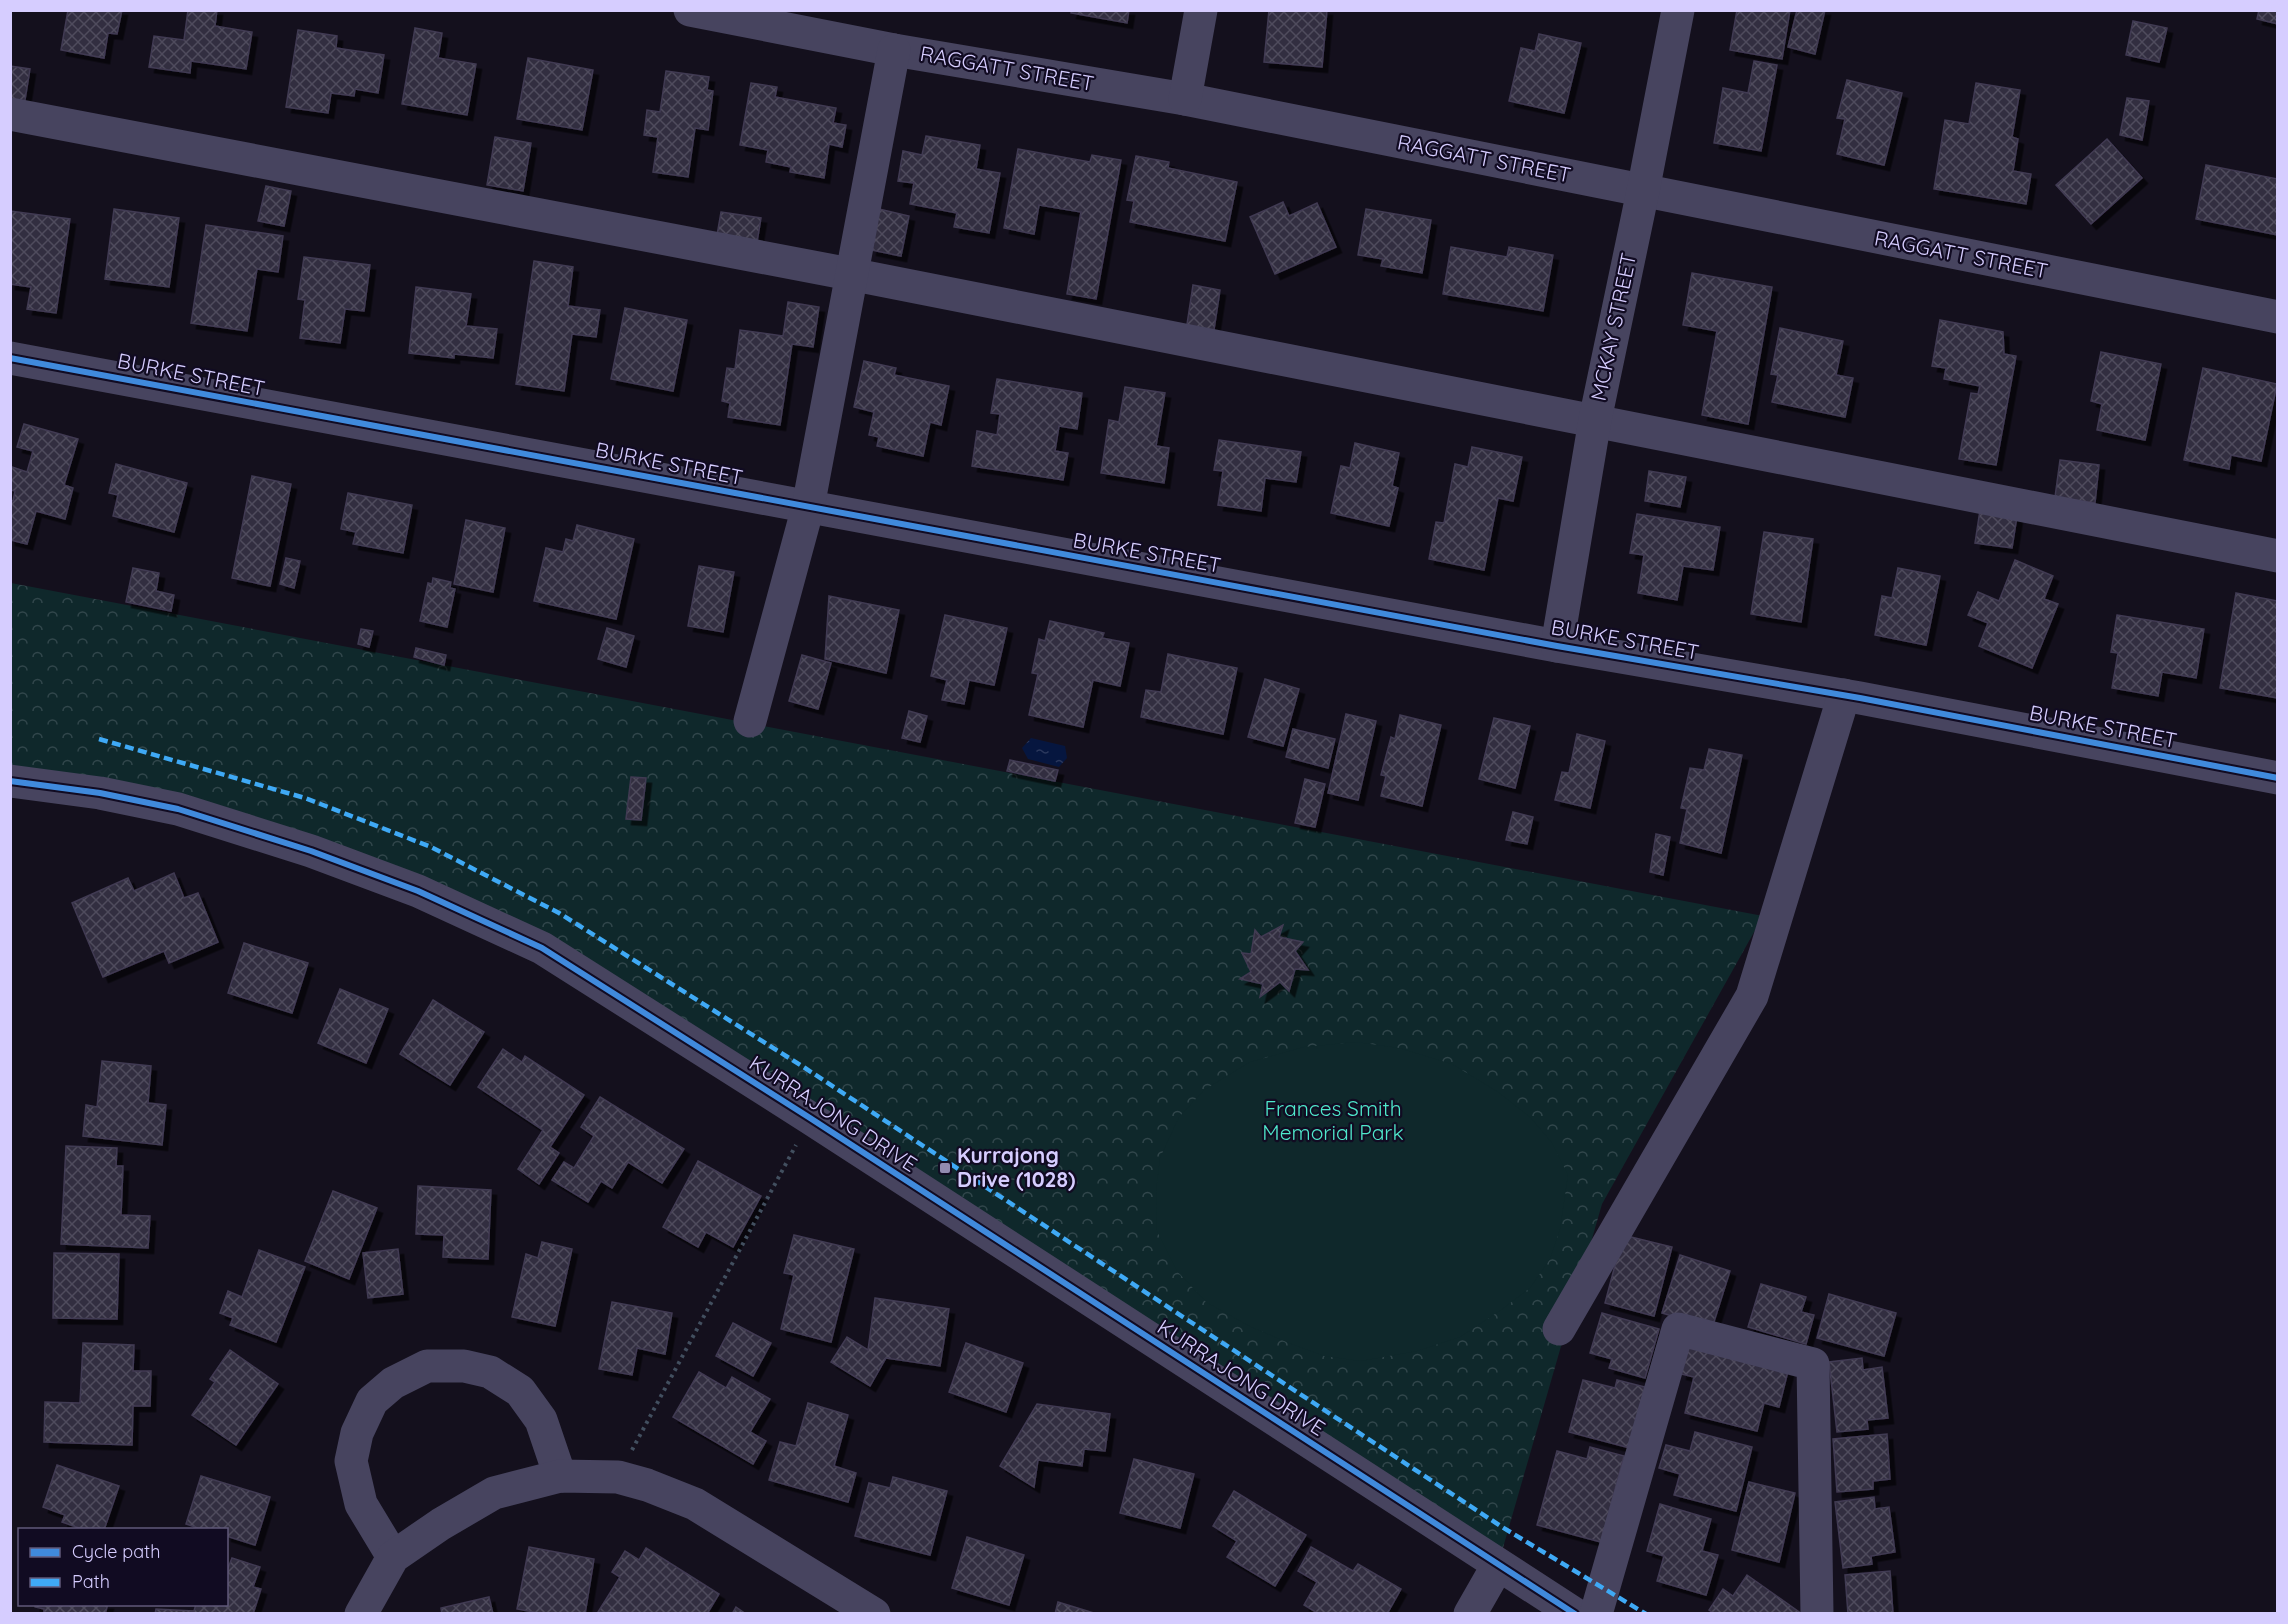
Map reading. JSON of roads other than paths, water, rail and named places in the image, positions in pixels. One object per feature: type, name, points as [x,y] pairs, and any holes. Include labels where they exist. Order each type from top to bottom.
[{"type":"street","name":"RAGGATT STREET","points":[[690,10],[894,50],[1185,99],[2277,317]]},
{"type":"street","points":[[1185,99],[1201,10]]},
{"type":"street","name":"MCKAY STREET","points":[[1557,646],[1595,420],[1678,10]]},
{"type":"street","points":[[750,721],[808,507],[850,274],[894,50]]},
{"type":"street","points":[[10,114],[850,274],[2277,556]]},
{"type":"street","name":"BURKE STREET","points":[[10,358],[1557,646],[1844,695],[2277,778]]},
{"type":"street","points":[[1559,1329],[1752,996],[1844,695]]},
{"type":"street","name":"KURRAJONG DRIVE","points":[[10,781],[100,793],[178,809],[311,851],[418,891],[542,948],[810,1118],[1575,1614]]},
{"type":"street","points":[[1596,1614],[1678,1329],[1813,1364],[1817,1614]]},
{"type":"street","points":[[393,1557],[361,1504],[351,1461],[357,1433],[372,1401],[393,1383],[427,1366],[464,1366],[490,1372],[520,1391],[542,1420],[560,1476]]},
{"type":"street","points":[[361,1614],[393,1557],[441,1524],[494,1493],[560,1476],[618,1476],[695,1504],[874,1614]]},
{"type":"street","points":[[1470,1614],[1498,1565]]},
{"type":"water","points":[[1031,738],[1065,746],[1067,758],[1059,767],[1028,759],[1022,748]]},
{"type":"place","name":"Kurrajong Drive (1028)","points":[[945,1168]]},
{"type":"park label","name":"Frances Smith Memorial Park","points":[[1333,1121]]}]
